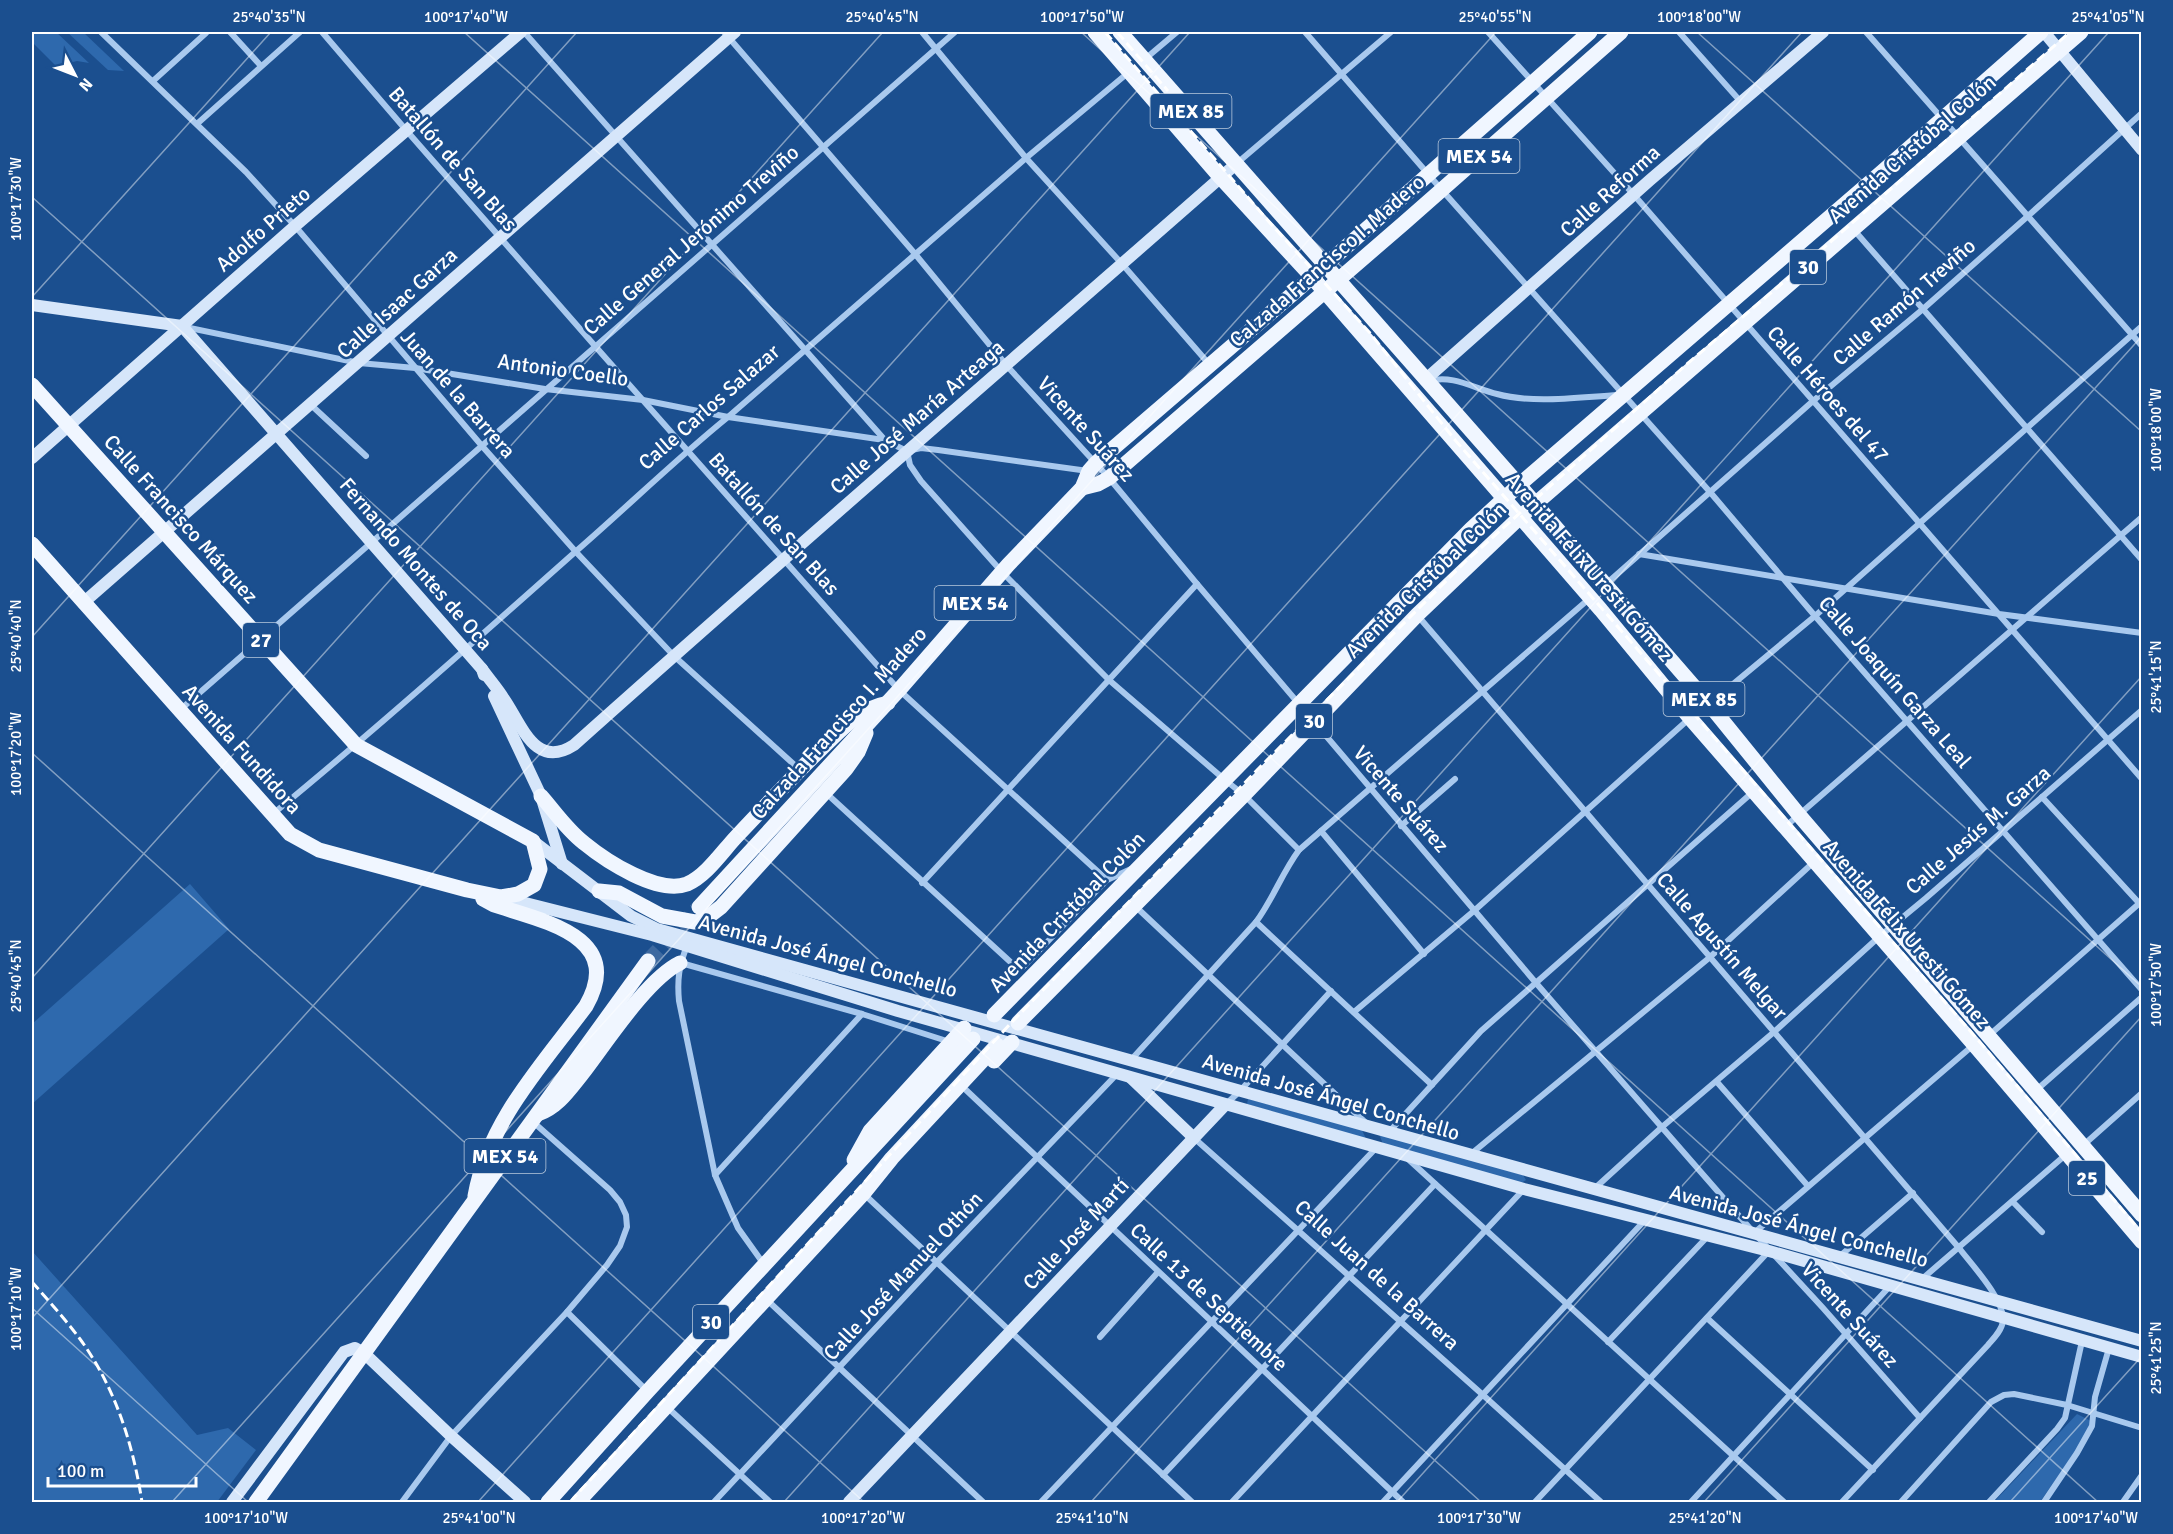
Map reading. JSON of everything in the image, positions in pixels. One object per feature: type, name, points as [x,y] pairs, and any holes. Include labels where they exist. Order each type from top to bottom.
[{"type":"main road","name":"Avenida Félix Uresti Gómez","points":[[1095,32],[1221,178],[1312,277],[1590,598],[1690,718],[1816,860],[2142,1242]]},
{"type":"main road","name":"Avenida Félix Uresti Gómez","points":[[1120,32],[1535,503],[2142,1215]]},
{"type":"main road","name":"Calzada Francisco I. Madero","points":[[699,907],[871,722],[1002,572],[1083,488],[1092,467],[1325,266],[1590,32]]},
{"type":"main road","name":"Calzada Francisco I. Madero","points":[[1083,488],[1098,484],[1109,477],[1621,32]]},
{"type":"main road","name":"Avenida Cristóbal Colón","points":[[994,1015],[1458,540],[2043,32]]},
{"type":"main road","name":"Avenida Cristóbal Colón","points":[[1020,1026],[1417,615],[1535,503],[2081,32]]},
{"type":"main road","name":"Calle Francisco Márquez","points":[[32,385],[356,745],[533,841]]},
{"type":"main road","name":"Avenida Fundidora","points":[[32,544],[290,834],[319,850],[501,897]]},
{"type":"main road","points":[[542,796],[561,820],[584,843],[638,876],[663,885],[685,885],[704,871],[799,770],[863,711],[875,705],[888,703]]},
{"type":"main road","points":[[599,891],[620,893],[662,916],[695,922],[705,920],[721,907],[852,762],[871,722]]},
{"type":"main road","points":[[501,897],[526,891],[537,880],[539,860],[533,841]]},
{"type":"main road","points":[[467,890],[494,905],[566,929],[590,950],[596,965],[594,993],[515,1101],[490,1145],[474,1201]]},
{"type":"main road","name":"MEX 54","points":[[256,1503],[648,961]]},
{"type":"main road","points":[[533,1118],[547,1111],[564,1096],[642,996],[661,976],[680,963]]},
{"type":"main road","points":[[846,1176],[870,1131],[951,1042],[968,1034]]},
{"type":"main road","name":"30","points":[[548,1503],[846,1176],[968,1034]]},
{"type":"main road","points":[[864,1194],[890,1171],[966,1090],[1004,1044]]},
{"type":"main road","name":"30","points":[[578,1503],[864,1194],[892,1158],[1004,1044]]},
{"type":"main road","points":[[764,1265],[766,1299]]},
{"type":"street","name":"Juan de la Barrera","points":[[101,32],[198,123],[295,226],[482,447],[576,552],[674,656],[799,770]]},
{"type":"street","points":[[230,32],[261,66]]},
{"type":"street","points":[[198,123],[300,32]]},
{"type":"street","name":"Batallón de San Blas","points":[[322,32],[594,346],[899,690],[1107,880]]},
{"type":"street","points":[[523,32],[884,440]]},
{"type":"street","name":"Adolfo Prieto","points":[[32,458],[295,226],[523,32]]},
{"type":"street","points":[[922,32],[1026,158],[1123,265],[1209,365]]},
{"type":"street","name":"Calle General Jerónimo Treviño","points":[[179,711],[935,47],[955,32]]},
{"type":"street","name":"Calle Carlos Salazar","points":[[271,815],[356,745],[576,552],[687,451],[1026,158],[1177,32]]},
{"type":"street","name":"Calle Joaquín Garza Leal","points":[[1305,32],[1710,492],[1781,577],[2142,990]]},
{"type":"street","name":"Calle José María Arteaga","points":[[482,669],[503,697],[530,741],[544,751],[557,753],[574,745],[783,559],[1391,32]]},
{"type":"street","name":"Calle Héroes del 47","points":[[1488,32],[1634,195],[2142,779]]},
{"type":"street","points":[[1679,32],[1741,103]]},
{"type":"street","name":"Calle Reforma","points":[[1426,381],[1634,195],[1823,32]]},
{"type":"street","points":[[1866,32],[2142,346]]},
{"type":"street","points":[[2043,32],[2142,150]]},
{"type":"street","points":[[153,81],[206,33]]},
{"type":"street","name":"Calle Isaac Garza","points":[[83,603],[388,338],[729,33]]},
{"type":"street","name":"Vicente Suárez","points":[[729,33],[1092,467],[1109,477],[1313,722],[1536,983],[1769,1251],[1920,1418]]},
{"type":"street","name":"Calle Ramón Treviño","points":[[1605,585],[1813,401],[1923,309],[2142,113]]},
{"type":"street","points":[[1852,229],[2142,560]]},
{"type":"street","name":"Antonio Coello","points":[[32,305],[182,326],[359,363],[415,368],[545,390],[643,400],[728,417],[884,440],[907,451],[921,448],[1092,467]]},
{"type":"street","name":"Fernando Montes de Oca","points":[[182,326],[482,669],[542,796],[562,864]]},
{"type":"street","points":[[1708,704],[1815,616],[2142,326]]},
{"type":"street","points":[[1426,381],[1448,379],[1499,395],[1521,397],[1553,398],[1624,394]]},
{"type":"street","points":[[310,405],[366,456]]},
{"type":"street","points":[[907,451],[910,465],[921,481],[1002,572],[1109,680],[1244,795],[1299,850]]},
{"type":"street","points":[[1785,826],[2142,518]]},
{"type":"street","points":[[1639,554],[1999,614],[2142,633]]},
{"type":"street","points":[[922,883],[1197,584]]},
{"type":"street","points":[[1130,1060],[1256,922],[1267,907],[1289,863],[1299,850],[1481,690],[1590,598]]},
{"type":"street","name":"Calle Agustín Melgar","points":[[1417,615],[1959,1248],[1997,1300],[2003,1319]]},
{"type":"street","name":"Calle Jesús M. Garza","points":[[1594,1189],[1880,936],[2142,710]]},
{"type":"street","points":[[1354,1012],[1475,910],[1690,718]]},
{"type":"street","points":[[1401,826],[1455,779]]},
{"type":"street","points":[[1389,1133],[1481,1031],[1754,791]]},
{"type":"street","points":[[826,792],[922,883],[1017,968],[1023,967],[1107,880],[1145,862]]},
{"type":"street","points":[[1994,1031],[2140,902],[2042,797]]},
{"type":"street","points":[[1321,831],[1424,954]]},
{"type":"street","name":"Avenida José Ángel Conchello","points":[[533,841],[631,916],[657,929],[1020,1026],[1130,1060],[1469,1156],[1840,1256],[2142,1341]]},
{"type":"street","points":[[1469,1156],[1709,958],[1816,860]]},
{"type":"street","name":"Avenida Fundidora","points":[[501,897],[652,935]]},
{"type":"street","points":[[1041,1503],[1377,1148],[1371,1128],[1133,907]]},
{"type":"street","points":[[1256,922],[1432,1085]]},
{"type":"street","name":"Avenida José Ángel Conchello","points":[[652,935],[968,1034],[1123,1074],[1524,1189],[1646,1218],[1769,1251],[2142,1357]]},
{"type":"street","points":[[687,946],[680,963],[678,976],[679,1001],[715,1175],[738,1228],[764,1265]]},
{"type":"street","points":[[680,963],[862,1014],[951,1042]]},
{"type":"street","name":"Calle José Martí","points":[[849,1503],[1240,1091],[1331,991]]},
{"type":"street","name":"25","points":[[1953,995],[1976,1012],[1994,1031],[2142,1205]]},
{"type":"street","name":"25","points":[[1932,996],[1936,1010],[2142,1251]]},
{"type":"street","points":[[2041,1086],[2142,997]]},
{"type":"street","points":[[715,1175],[862,1014]]},
{"type":"street","points":[[1754,1233],[1970,1048]]},
{"type":"street","name":"Calle Juan de la Barrera","points":[[1123,1074],[1601,1503]]},
{"type":"street","name":"Calle José Manuel Othón","points":[[714,1503],[1036,1158],[1123,1074]]},
{"type":"street","points":[[1717,1082],[1808,1186]]},
{"type":"street","name":"Calle 13 de Septiembre","points":[[966,1090],[1403,1503]]},
{"type":"street","points":[[2088,1141],[2142,1093]]},
{"type":"street","points":[[402,1503],[451,1436],[567,1312],[607,1265],[620,1246],[627,1227],[626,1215],[621,1202],[533,1118]]},
{"type":"street","points":[[1404,1155],[1784,1503]]},
{"type":"street","points":[[1921,1279],[2062,1158]]},
{"type":"street","points":[[1163,1475],[1435,1184]]},
{"type":"street","points":[[1232,1503],[1524,1189]]},
{"type":"street","points":[[1840,1256],[1912,1193]]},
{"type":"street","points":[[864,1194],[1192,1503]]},
{"type":"street","points":[[2013,1202],[2042,1232]]},
{"type":"street","points":[[1383,1503],[1646,1218]]},
{"type":"street","points":[[1608,1342],[1708,1236]]},
{"type":"street","points":[[1535,1503],[1769,1251]]},
{"type":"street","points":[[1100,1337],[1158,1272]]},
{"type":"street","points":[[1691,1503],[1890,1286]]},
{"type":"street","points":[[766,1299],[983,1503]]},
{"type":"street","points":[[567,1312],[647,1392]]},
{"type":"street","points":[[1707,1318],[1873,1470]]},
{"type":"street","points":[[1842,1503],[1988,1345],[1999,1331],[2003,1319]]},
{"type":"street","points":[[1989,1503],[2058,1429],[2065,1418],[2082,1341]]},
{"type":"street","points":[[232,1503],[345,1352],[355,1348],[364,1353],[525,1503]]},
{"type":"street","points":[[2044,1503],[2085,1441],[2092,1426],[2093,1412],[2109,1348]]},
{"type":"street","points":[[1901,1503],[1991,1402],[2004,1395],[2014,1394],[2067,1405],[2142,1428]]},
{"type":"street","points":[[667,1407],[770,1503]]},
{"type":"street","points":[[2123,1503],[2142,1475]]},
{"type":"shaded area","points":[[32,32],[56,32],[89,63],[77,61],[56,66],[32,42]]},
{"type":"shaded area","points":[[67,32],[83,32],[124,71],[108,70]]},
{"type":"shaded area","points":[[190,884],[229,929],[32,1104],[32,1024]]},
{"type":"shaded area","points":[[1248,1099],[1362,1130],[1366,1139],[1247,1104]]},
{"type":"shaded area","points":[[1379,1134],[1523,1175],[1526,1180],[1521,1183],[1383,1144]]},
{"type":"shaded area","points":[[32,1251],[197,1435],[228,1428],[256,1450],[217,1502],[32,1502]]},
{"type":"shaded area","points":[[2077,1414],[2095,1423],[2040,1502],[1994,1502]]},
{"type":"tunnel","points":[[648,961],[699,907]]},
{"type":"railway","points":[[1105,32],[1270,223],[1370,333],[1455,440],[1978,1040],[2142,1233]]},
{"type":"railway","points":[[1117,32],[1168,91]]},
{"type":"railway","points":[[570,1502],[1011,1023],[1260,767],[1465,562],[1687,364],[1811,259],[2070,32]]},
{"type":"railway","points":[[32,1282],[80,1339],[113,1396],[128,1438],[142,1502]]}]
